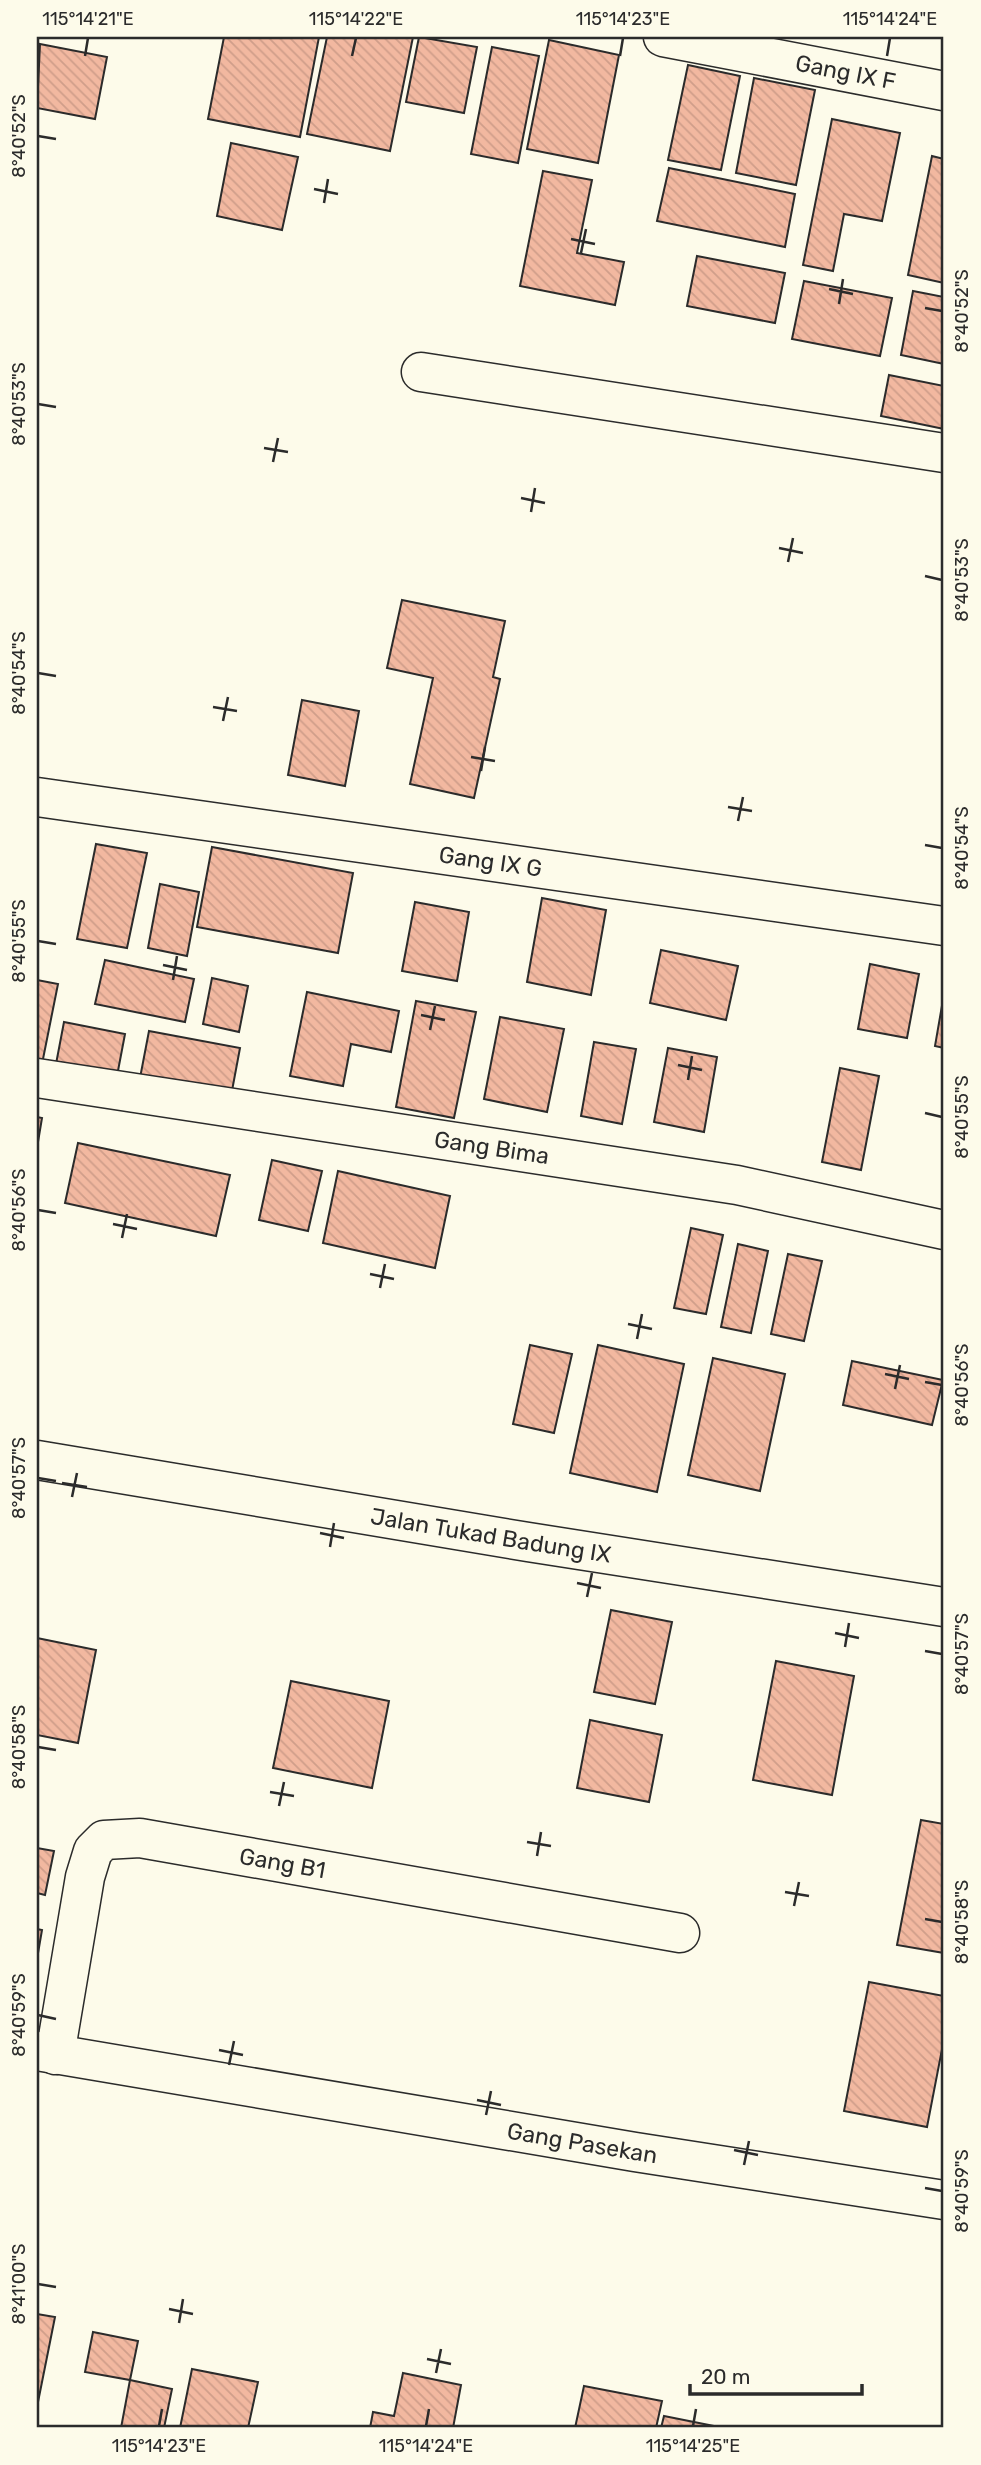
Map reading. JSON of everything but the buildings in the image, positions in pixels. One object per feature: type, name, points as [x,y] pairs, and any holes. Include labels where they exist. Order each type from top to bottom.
[{"type":"street","name":"Gang IX F","points":[[663,37],[944,91]]},
{"type":"street","points":[[421,372],[944,453]]},
{"type":"street","name":"Gang IX G","points":[[37,797],[944,926]]},
{"type":"street","name":"Gang Bima","points":[[37,1078],[737,1185],[944,1230]]},
{"type":"street","name":"Jalan Tukad Badung IX","points":[[37,1460],[528,1542],[944,1606]]},
{"type":"street","name":"Gang B1","points":[[46,2053],[85,1877],[93,1851],[104,1840],[140,1838],[680,1933]]},
{"type":"street","name":"Gang Pasekan","points":[[46,2053],[944,2200]]}]
